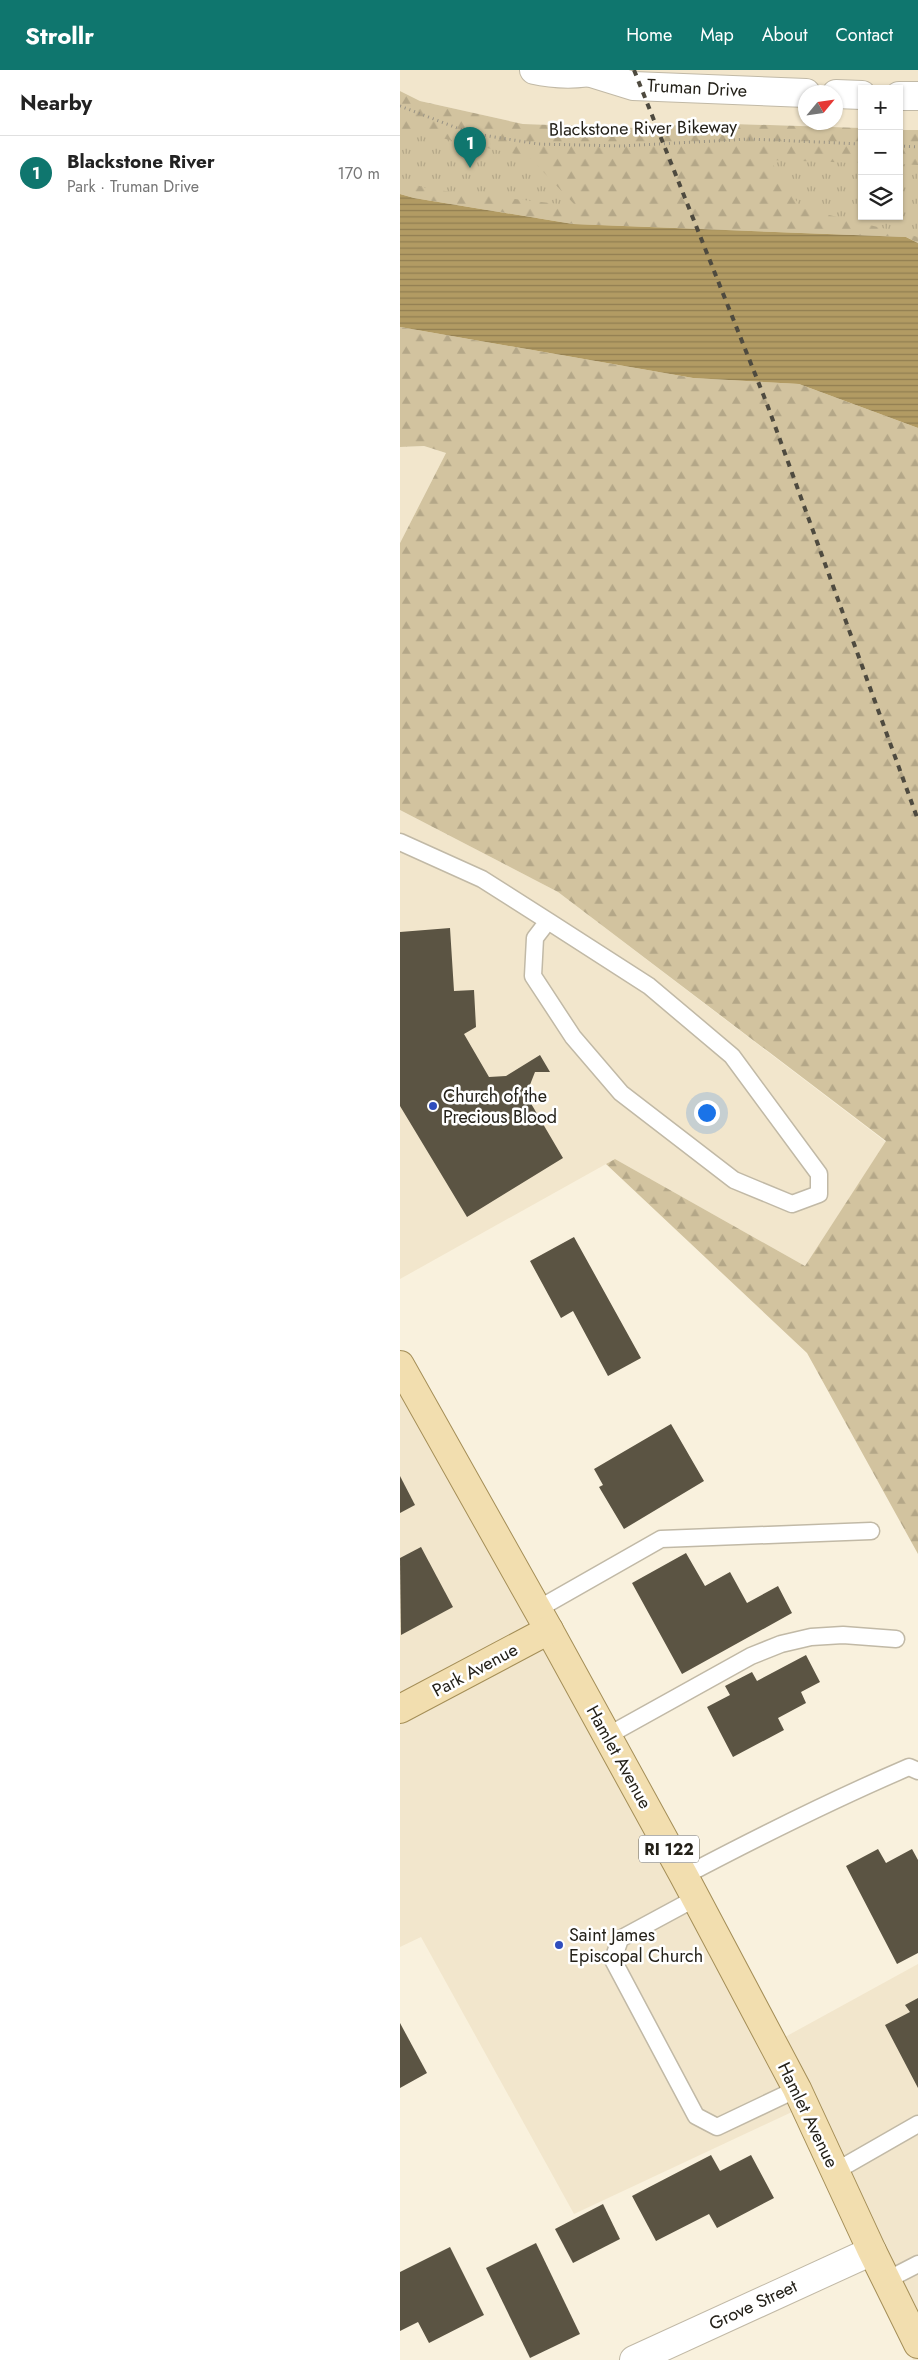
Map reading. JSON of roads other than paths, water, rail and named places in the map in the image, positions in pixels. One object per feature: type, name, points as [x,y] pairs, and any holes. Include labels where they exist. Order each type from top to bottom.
[{"type":"main road","name":"Truman Drive","points":[[534,70],[544,72],[596,71],[633,86],[798,93]]},
{"type":"main road","points":[[843,94],[858,95]]},
{"type":"main road","points":[[903,96],[918,96]]},
{"type":"main road","name":"Hamlet Avenue","points":[[400,1365],[544,1620],[690,1887],[797,2089],[872,2251],[918,2344]]},
{"type":"main road","name":"Park Avenue","points":[[400,1709],[544,1620]]},
{"type":"main road","name":"Grove Street","points":[[634,2360],[872,2251]]},
{"type":"lane","points":[[400,842],[482,879],[548,921],[649,986],[732,1056],[819,1174],[819,1194],[792,1204],[734,1180],[621,1093],[574,1037],[534,976],[535,938],[548,921]]},
{"type":"lane","points":[[544,1620],[662,1539],[871,1531]]},
{"type":"lane","points":[[607,1736],[751,1656],[781,1644],[811,1637],[843,1635],[896,1639]]},
{"type":"lane","points":[[797,2089],[717,2127],[696,2116],[613,1960],[620,1939],[768,1832],[910,1767],[918,1770]]},
{"type":"lane","points":[[836,2171],[918,2124]]},
{"type":"lane","points":[[887,2280],[918,2264]]},
{"type":"railway","points":[[634,70],[767,404],[918,820]]},
{"type":"place","name":"Blackstone River","points":[[470,168]]},
{"type":"place","name":"Church of the Precious Blood","points":[[433,1106]]},
{"type":"place","name":"Saint James Episcopal Church","points":[[559,1945]]}]
